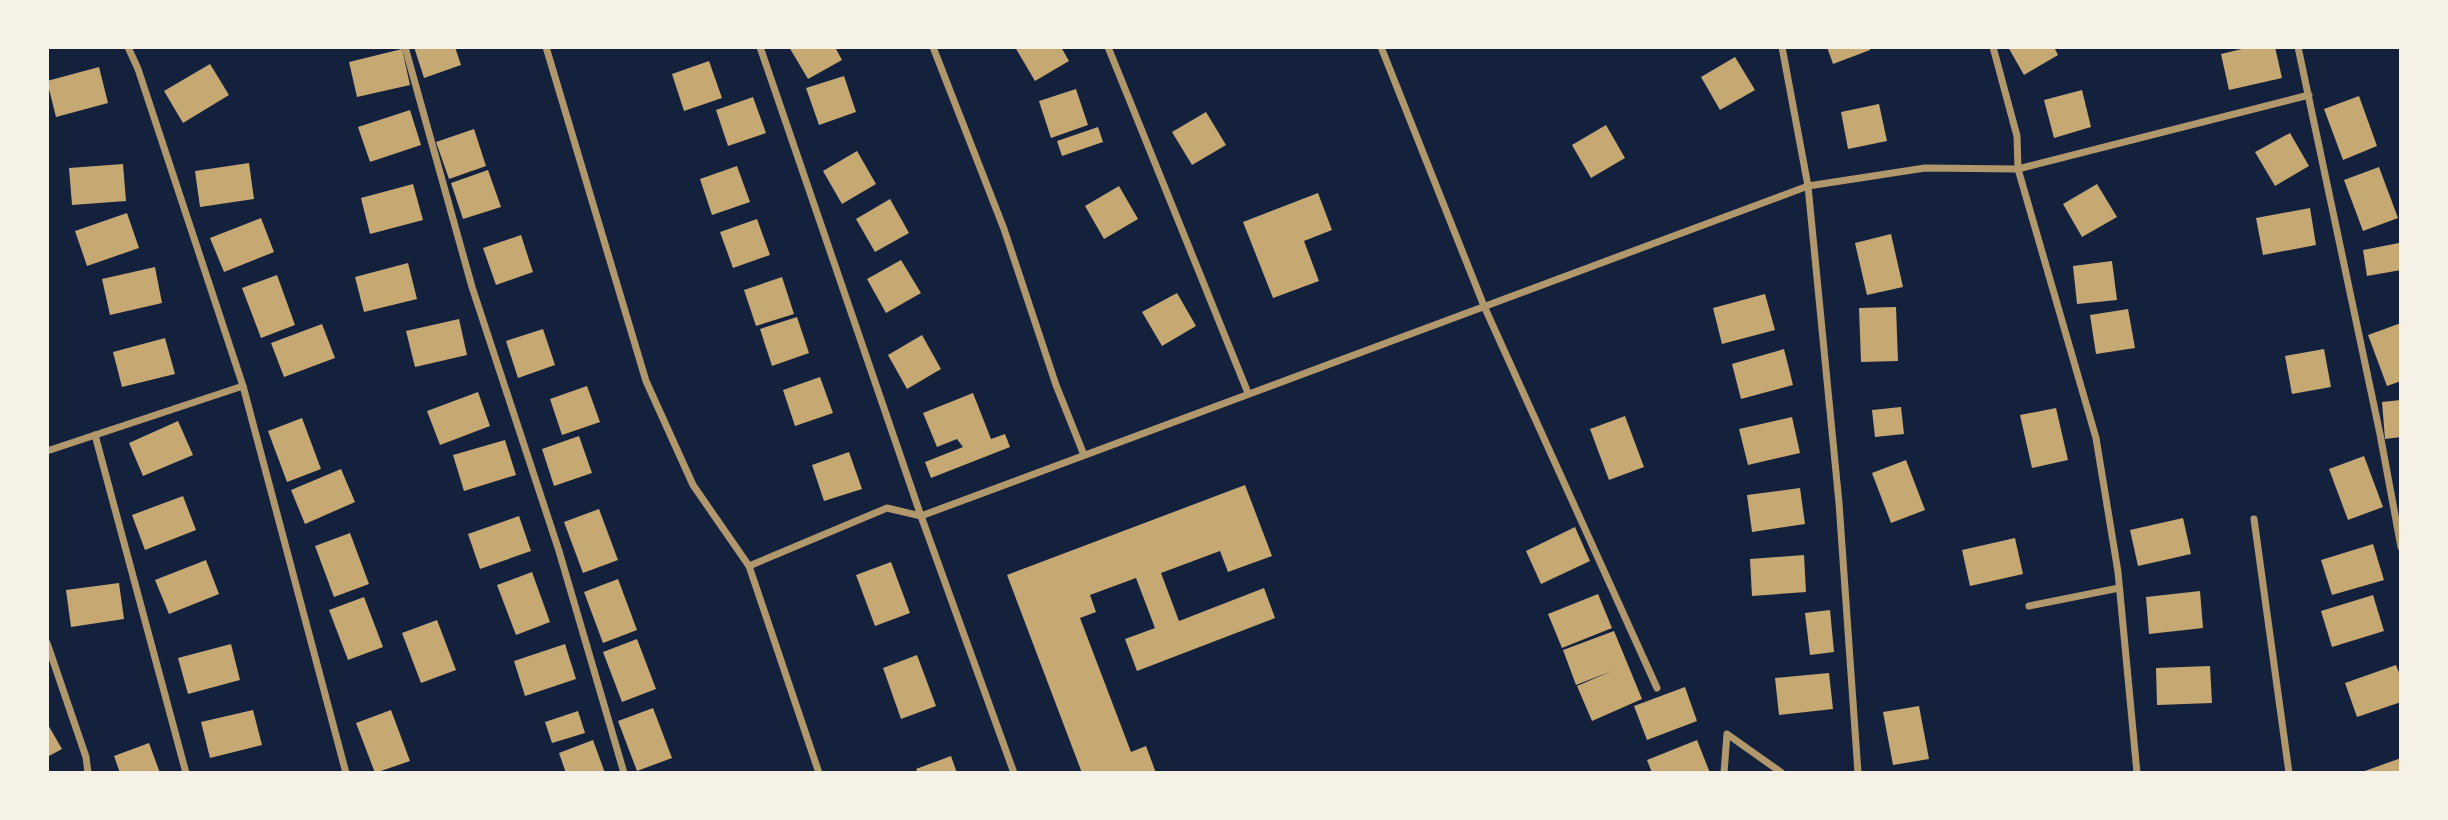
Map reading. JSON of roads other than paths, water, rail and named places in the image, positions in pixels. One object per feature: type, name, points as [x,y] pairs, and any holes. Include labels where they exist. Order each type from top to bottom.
[{"type":"street","points":[[128,47],[138,69],[243,386],[346,773]]},
{"type":"street","points":[[405,47],[472,287],[559,551],[624,773]]},
{"type":"street","points":[[546,47],[583,178],[646,381],[693,485],[749,566],[819,773]]},
{"type":"street","points":[[760,47],[921,516],[1014,773]]},
{"type":"street","points":[[933,47],[1003,229],[1056,385],[1084,454]]},
{"type":"street","points":[[1108,47],[1248,393]]},
{"type":"street","points":[[1381,47],[1484,306],[1657,688]]},
{"type":"street","points":[[1782,47],[1808,186],[1839,503],[1858,773]]},
{"type":"street","points":[[1993,47],[2017,136],[2018,169],[2096,438],[2119,587],[2137,773]]},
{"type":"street","points":[[2298,47],[2401,547]]},
{"type":"street","points":[[749,566],[887,508],[921,516],[1808,186],[1925,168],[2018,169],[2309,95]]},
{"type":"street","points":[[47,451],[243,386]]},
{"type":"street","points":[[95,435],[186,773]]},
{"type":"street","points":[[2255,519],[2289,773]]},
{"type":"street","points":[[2029,606],[2119,587]]},
{"type":"street","points":[[47,643],[86,757],[88,773]]},
{"type":"street","points":[[1724,773],[1727,734],[1782,773]]}]
